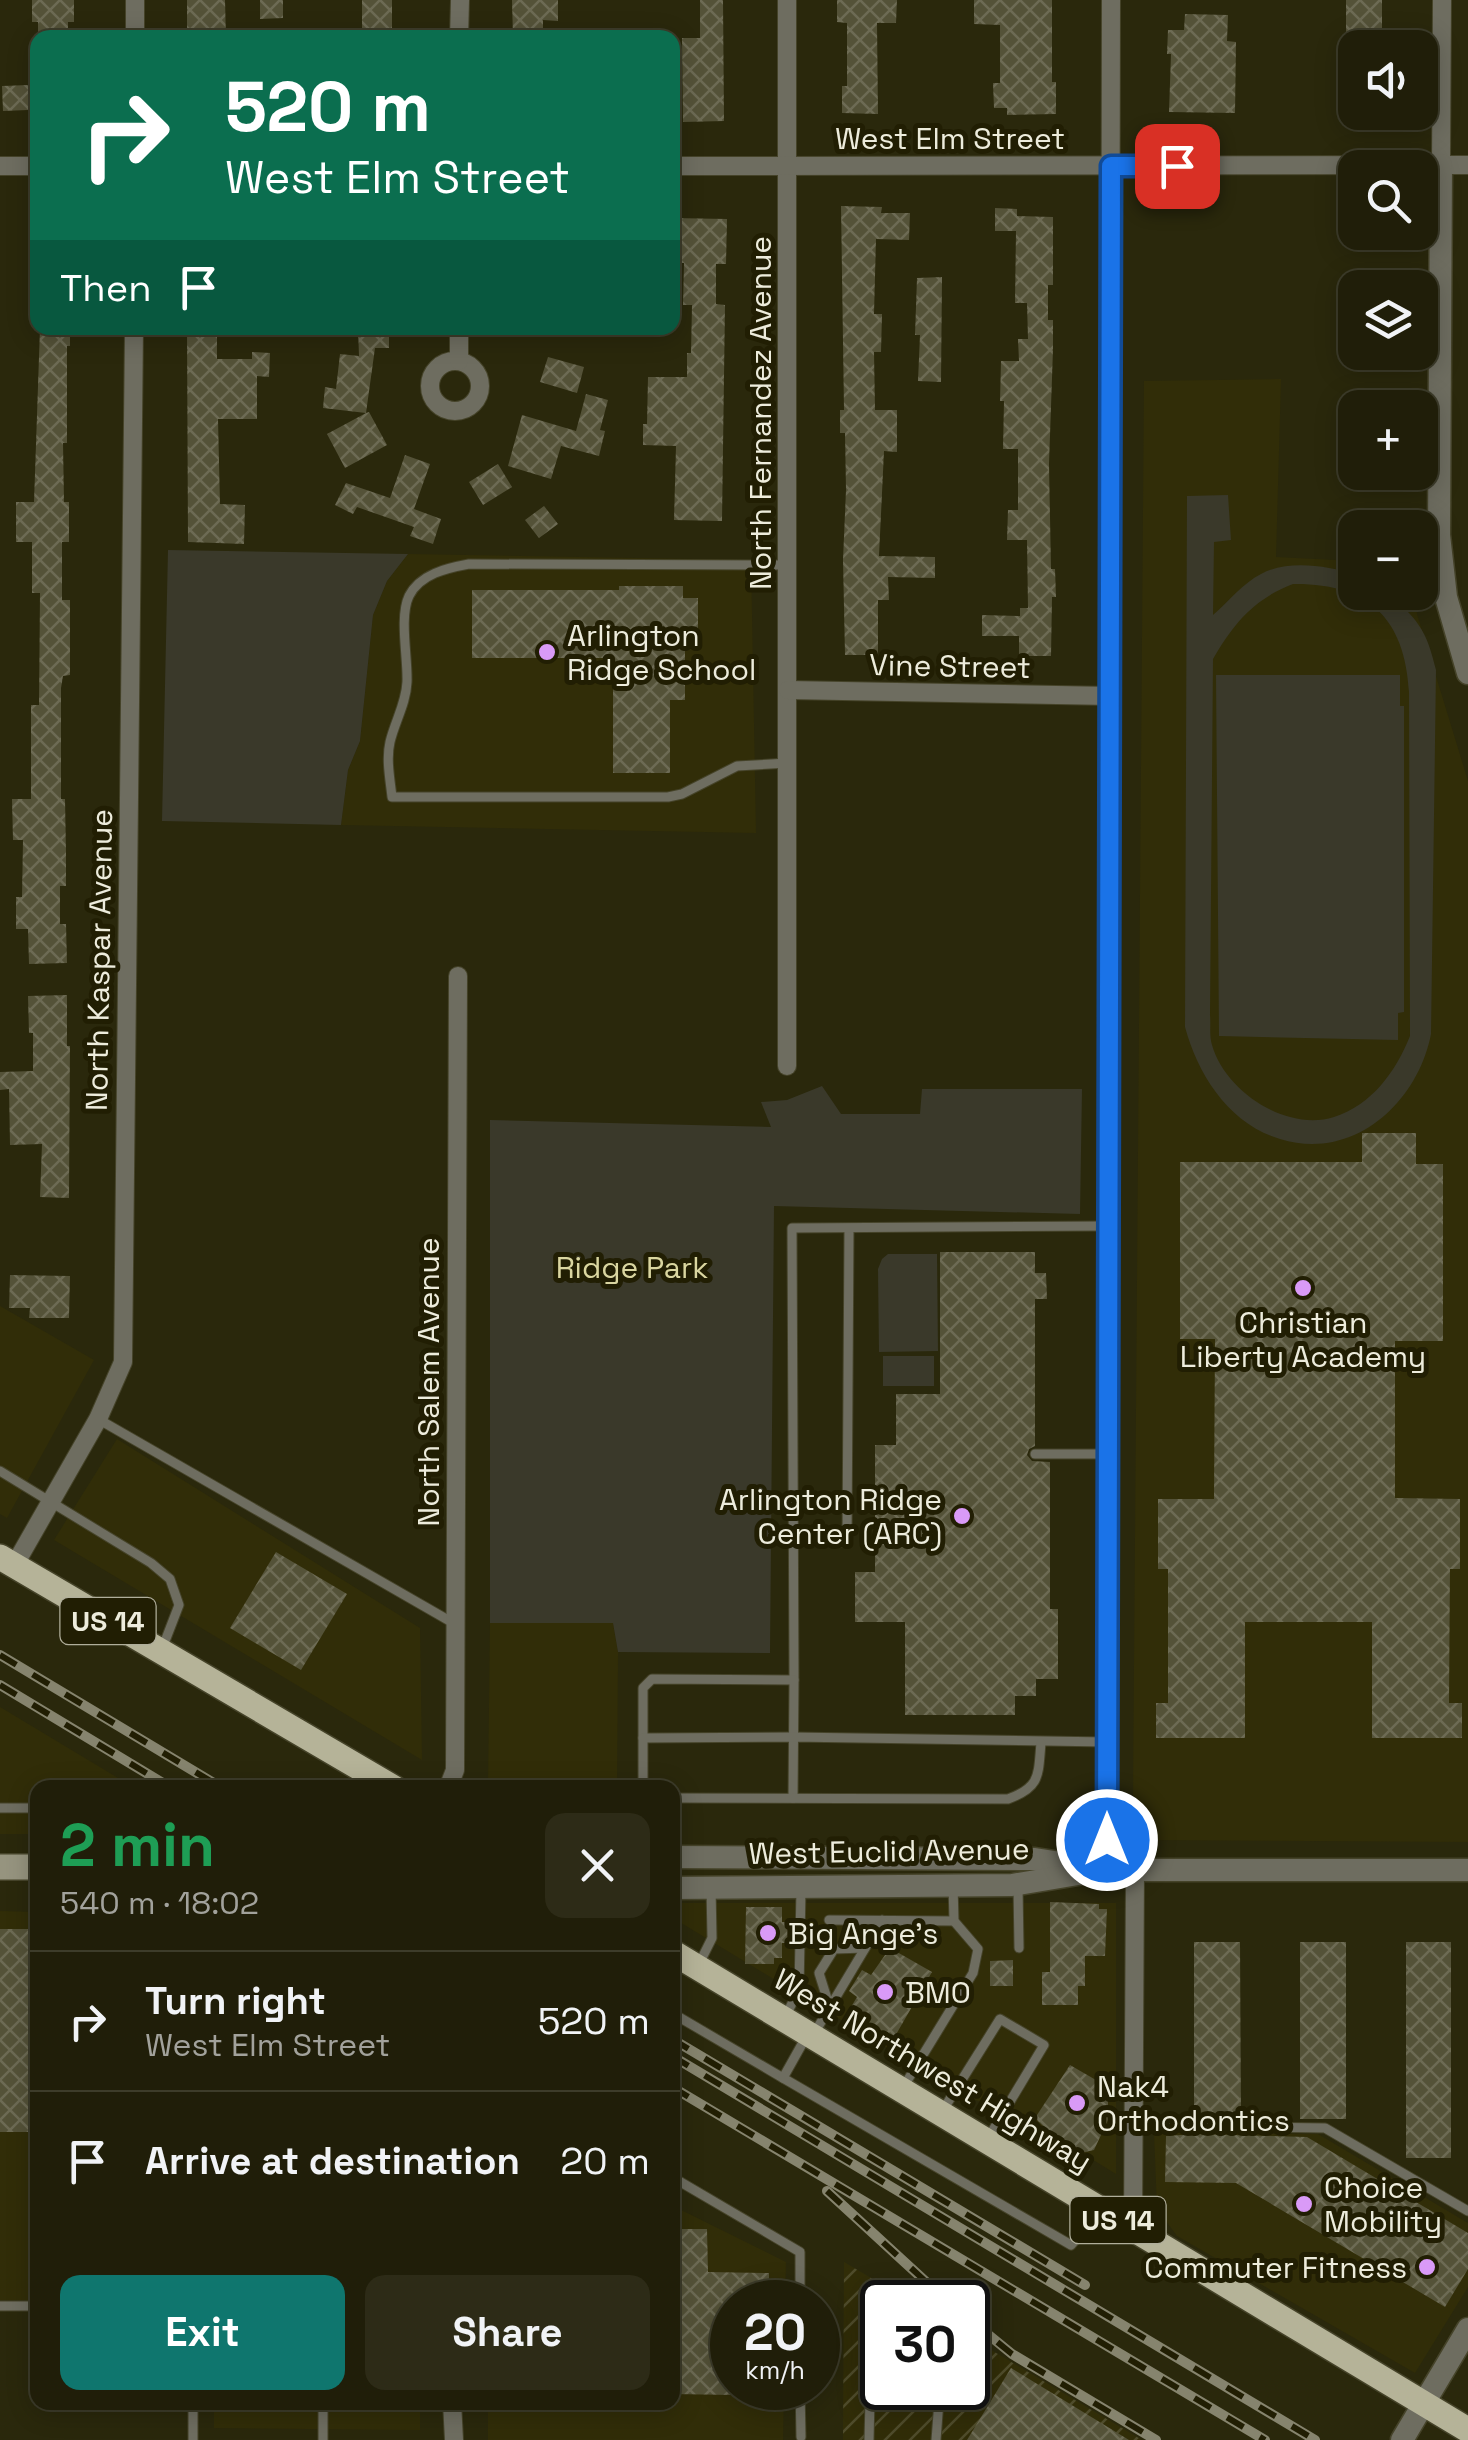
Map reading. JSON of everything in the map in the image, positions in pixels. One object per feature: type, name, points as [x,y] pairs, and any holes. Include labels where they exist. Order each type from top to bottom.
[{"type":"main road","name":"US 14","points":[[7,1562],[381,1780]]},
{"type":"main road","points":[[358,1766],[368,1780]]},
{"type":"main road","points":[[0,1867],[30,1867]]},
{"type":"main road","name":"West Northwest Highway","points":[[680,1957],[1468,2430]]},
{"type":"street","points":[[135,0],[135,30]]},
{"type":"street","points":[[460,0],[460,30]]},
{"type":"street","name":"North Fernandez Avenue","points":[[787,0],[788,1066]]},
{"type":"street","points":[[1107,1870],[1111,0]]},
{"type":"street","points":[[1442,0],[1439,535],[1446,597],[1468,673]]},
{"type":"street","name":"West Elm Street","points":[[680,166],[1468,165]]},
{"type":"street","points":[[0,166],[30,166]]},
{"type":"street","name":"North Kaspar Avenue","points":[[7,1562],[51,1502],[98,1419],[122,1362],[134,335]]},
{"type":"street","points":[[459,335],[459,361]]},
{"type":"street","name":"Vine Street","points":[[788,690],[1110,696]]},
{"type":"street","name":"North Salem Avenue","points":[[451,1780],[454,1770],[458,976]]},
{"type":"street","name":"West Euclid Avenue","points":[[680,1857],[1035,1858],[1107,1870]]},
{"type":"street","name":"West Euclid Avenue","points":[[680,1888],[1018,1884],[1107,1870],[1468,1870]]},
{"type":"street","points":[[1134,2229],[1135,1870]]},
{"type":"street","points":[[1402,2440],[1468,2329]]},
{"type":"street","points":[[452,2410],[454,2440]]},
{"type":"lane","points":[[788,565],[468,564],[442,568],[409,595],[405,702],[390,744],[388,763],[392,796],[582,799],[668,797],[682,794],[737,766],[788,764]]},
{"type":"lane","points":[[793,1798],[792,1228],[1108,1226]]},
{"type":"lane","points":[[793,1541],[847,1542],[849,1229]]},
{"type":"lane","points":[[98,1419],[455,1624]]},
{"type":"lane","points":[[1035,1454],[1108,1454]]},
{"type":"lane","points":[[0,1472],[170,1579],[179,1606],[160,1651]]},
{"type":"lane","points":[[643,1780],[643,1688],[652,1679],[794,1680]]},
{"type":"lane","points":[[643,1738],[793,1736],[1108,1742]]},
{"type":"lane","points":[[680,1798],[1008,1799],[1028,1792],[1038,1777],[1041,1743]]},
{"type":"lane","points":[[0,1808],[30,1808]]},
{"type":"lane","points":[[1018,1884],[1019,1948]]},
{"type":"lane","points":[[902,2088],[973,1972],[978,1950],[954,1921],[953,1885]]},
{"type":"lane","points":[[784,2018],[799,1990],[800,1886]]},
{"type":"lane","points":[[698,1967],[712,1938],[711,1888]]},
{"type":"lane","points":[[830,1920],[954,1921]]},
{"type":"lane","points":[[782,2078],[830,2008],[882,1920]]},
{"type":"lane","points":[[830,2008],[819,1972],[834,1949],[866,1948]]},
{"type":"lane","points":[[680,2018],[1070,2245],[1102,2210]]},
{"type":"lane","points":[[942,2112],[1000,2019],[1044,2046],[987,2140]]},
{"type":"lane","points":[[1134,2124],[1324,2128],[1468,2211]]},
{"type":"lane","points":[[680,2182],[800,2252],[800,2280]]},
{"type":"lane","points":[[680,2187],[686,2185]]},
{"type":"lane","points":[[0,2306],[30,2306]]},
{"type":"lane","points":[[193,2410],[193,2440]]},
{"type":"lane","points":[[323,2410],[323,2440]]},
{"type":"lane","points":[[800,2410],[800,2437]]},
{"type":"lane","points":[[870,2410],[870,2440]]},
{"type":"lane","points":[[936,2440],[938,2410]]},
{"type":"shaded area","name":"Christian Liberty Academy","points":[[1281,379],[1276,557],[1338,560],[1338,610],[1417,610],[1468,781],[1468,1842],[1146,1840],[1143,1806],[1133,1795],[1144,381]]},
{"type":"shaded area","points":[[408,554],[751,560],[756,833],[341,825],[348,770],[360,741],[373,615],[387,581]]},
{"type":"shaded area","points":[[0,1306],[94,1360],[7,1518],[0,1514]]},
{"type":"shaded area","points":[[117,1439],[420,1628],[422,1760],[54,1540]]},
{"type":"shaded area","points":[[490,1623],[613,1623],[618,1652],[617,1780],[488,1780]]},
{"type":"shaded area","points":[[0,1707],[121,1780],[30,1780],[30,1834],[0,1834]]},
{"type":"shaded area","points":[[680,1903],[1116,1903],[1116,2174],[1031,2122],[968,2097],[680,1922]]},
{"type":"shaded area","points":[[0,1911],[30,1912],[30,2300],[0,2300]]},
{"type":"shaded area","points":[[1154,2132],[1318,2134],[1468,2223],[1468,2287],[1415,2373],[1177,2236],[1157,2209]]},
{"type":"shaded area","points":[[680,2209],[786,2262],[786,2280],[710,2280],[710,2410],[784,2410],[783,2440],[488,2440],[488,2410],[680,2410]]},
{"type":"shaded area","points":[[844,2262],[875,2280],[860,2280],[860,2410],[990,2410],[990,2349],[1142,2440],[843,2440]]},
{"type":"shaded area","points":[[214,2410],[420,2410],[420,2430],[214,2428]]},
{"type":"green space","points":[[1228,495],[1231,540],[1214,542],[1213,615],[1248,582],[1272,569],[1308,565],[1338,570],[1338,589],[1293,584],[1267,597],[1237,623],[1213,659],[1211,1041],[1219,1062],[1244,1092],[1278,1113],[1316,1120],[1348,1112],[1371,1095],[1398,1062],[1410,1036],[1409,692],[1400,644],[1378,610],[1407,611],[1425,635],[1436,670],[1431,1034],[1412,1082],[1378,1121],[1333,1142],[1307,1144],[1262,1132],[1231,1110],[1207,1080],[1185,1027],[1187,496]]},
{"type":"green space","points":[[168,550],[408,554],[387,581],[373,615],[360,741],[348,770],[341,825],[162,821]]},
{"type":"green space","points":[[1216,675],[1400,675],[1400,706],[1404,706],[1404,1012],[1398,1013],[1398,1040],[1219,1036]]},
{"type":"green space","name":"Ridge Park","points":[[822,1086],[841,1114],[920,1114],[922,1089],[1082,1089],[1080,1214],[774,1206],[770,1653],[618,1652],[613,1623],[490,1623],[490,1120],[771,1127],[761,1102],[787,1100]]},
{"type":"green space","points":[[888,1254],[937,1254],[938,1351],[879,1352],[878,1269]]},
{"type":"green space","points":[[883,1356],[934,1356],[934,1386],[883,1386]]},
{"type":"building","points":[[32,0],[74,0],[74,22],[68,22],[68,30],[38,30],[38,22],[32,22]]},
{"type":"building","points":[[187,0],[225,0],[226,30],[187,30]]},
{"type":"building","points":[[260,0],[283,0],[283,18],[260,19]]},
{"type":"building","points":[[362,0],[392,0],[392,30],[362,30]]},
{"type":"building","points":[[512,0],[558,0],[558,21],[543,20],[543,30],[513,30]]},
{"type":"building","points":[[700,0],[723,0],[724,121],[683,122],[682,38],[700,38]]},
{"type":"building","points":[[837,0],[897,0],[896,23],[877,23],[878,114],[842,113],[842,86],[847,86],[847,23],[837,22]]},
{"type":"building","points":[[974,0],[1052,0],[1056,114],[1007,115],[1007,108],[994,108],[993,83],[1000,83],[1000,25],[974,24]]},
{"type":"building","points":[[1346,0],[1382,0],[1382,30],[1346,30]]},
{"type":"building","points":[[1185,14],[1228,15],[1227,41],[1236,42],[1235,113],[1169,112],[1168,30],[1184,30]]},
{"type":"building","points":[[28,85],[28,110],[3,111],[2,86]]},
{"type":"building","points":[[841,206],[882,207],[881,213],[910,213],[909,240],[876,239],[874,314],[882,314],[881,352],[874,352],[875,410],[897,410],[897,452],[884,451],[879,556],[935,557],[935,578],[888,577],[889,600],[878,600],[878,655],[845,655],[845,433],[840,433],[840,410],[844,410]]},
{"type":"building","points":[[995,208],[1017,209],[1017,216],[1053,217],[1053,285],[1048,285],[1048,320],[1053,320],[1049,464],[1051,569],[1055,569],[1056,597],[1052,597],[1051,656],[1019,656],[1019,636],[982,636],[982,615],[1020,616],[1020,608],[1028,608],[1027,540],[1007,540],[1008,510],[1018,510],[1018,449],[1003,449],[1004,401],[1000,401],[1001,361],[1019,361],[1018,339],[1028,339],[1027,303],[1015,303],[1016,231],[995,231]]},
{"type":"building","points":[[680,218],[727,219],[726,264],[716,264],[716,304],[725,305],[722,521],[674,520],[676,446],[643,445],[648,377],[687,377],[692,305],[683,305],[684,263],[680,263]]},
{"type":"building","points":[[942,277],[941,382],[918,381],[917,278]]},
{"type":"building","points":[[40,335],[70,335],[67,443],[63,443],[69,542],[62,542],[62,600],[70,600],[70,675],[63,676],[61,688],[66,886],[60,886],[60,924],[66,924],[67,963],[29,964],[28,929],[16,929],[16,897],[22,897],[23,840],[13,840],[12,799],[31,799],[31,705],[39,705],[40,593],[32,593],[32,542],[16,542],[16,502],[34,502]]},
{"type":"building","points":[[187,335],[217,335],[217,359],[252,359],[252,352],[270,353],[269,377],[257,376],[257,419],[218,419],[220,504],[245,505],[244,544],[188,542]]},
{"type":"building","points":[[358,335],[389,335],[389,348],[375,348],[366,413],[323,408],[325,387],[336,389],[340,354],[359,356]]},
{"type":"building","points":[[548,357],[584,367],[577,393],[540,382]]},
{"type":"building","points":[[586,394],[608,400],[600,430],[605,431],[599,456],[561,446],[551,479],[508,466],[522,415],[576,431]]},
{"type":"building","points":[[369,412],[387,445],[345,468],[327,434]]},
{"type":"building","points":[[405,455],[430,464],[414,509],[441,519],[433,544],[410,536],[414,527],[357,507],[353,514],[335,505],[346,483],[390,498]]},
{"type":"building","points":[[498,464],[512,487],[483,505],[469,482]]},
{"type":"building","points":[[544,506],[558,524],[539,538],[525,520]]},
{"type":"building","points":[[619,586],[683,586],[683,598],[698,598],[698,642],[685,642],[685,700],[670,700],[670,773],[613,773],[613,658],[472,658],[472,590],[619,590]]},
{"type":"building","points":[[67,995],[69,1198],[40,1197],[42,1144],[10,1145],[9,1089],[0,1090],[0,1072],[33,1071],[28,996]]},
{"type":"building","points":[[1362,1133],[1416,1133],[1416,1164],[1443,1164],[1443,1341],[1395,1341],[1395,1498],[1460,1499],[1460,1569],[1450,1569],[1449,1703],[1462,1703],[1462,1738],[1372,1738],[1372,1622],[1245,1622],[1245,1738],[1156,1738],[1156,1703],[1168,1703],[1168,1569],[1158,1569],[1158,1499],[1214,1499],[1215,1339],[1180,1339],[1180,1162],[1362,1162]]},
{"type":"building","name":"Arlington Ridge Center (ARC)","points":[[940,1252],[1035,1252],[1035,1273],[1046,1273],[1047,1299],[1035,1299],[1035,1446],[1027,1455],[1032,1461],[1050,1462],[1050,1609],[1058,1609],[1058,1679],[1036,1679],[1036,1696],[1015,1696],[1015,1715],[905,1715],[905,1622],[855,1622],[855,1572],[875,1572],[875,1445],[896,1445],[896,1394],[940,1394]]},
{"type":"building","points":[[10,1275],[70,1276],[69,1318],[29,1318],[30,1308],[9,1308]]},
{"type":"building","points":[[276,1552],[347,1594],[301,1670],[230,1628]]},
{"type":"building","points":[[1050,1902],[1099,1904],[1099,1909],[1107,1909],[1105,1956],[1085,1956],[1085,1986],[1078,1986],[1078,2005],[1042,2005],[1042,1972],[1050,1972]]},
{"type":"building","name":"Big Ange's","points":[[746,1907],[782,1907],[782,1922],[791,1922],[791,1943],[782,1943],[782,1958],[774,1958],[774,1964],[745,1964]]},
{"type":"building","points":[[0,1929],[30,1929],[30,2132],[0,2132]]},
{"type":"building","points":[[1194,1942],[1240,1942],[1241,2119],[1194,2118]]},
{"type":"building","points":[[1300,1942],[1346,1942],[1346,2119],[1300,2119]]},
{"type":"building","points":[[1406,1942],[1451,1942],[1451,2158],[1406,2158]]},
{"type":"building","name":"BMO","points":[[890,1948],[932,1972],[894,2038],[848,2012],[857,1997],[849,1991],[862,1970],[871,1975]]},
{"type":"building","points":[[1013,1960],[1013,1986],[990,1986],[990,1961]]},
{"type":"building","name":"Nak4 Orthodontics","points":[[1070,2065],[1108,2087],[1108,2120],[1094,2150],[1072,2155],[1035,2118]]},
{"type":"building","points":[[1166,2136],[1307,2137],[1468,2233],[1468,2269],[1445,2307],[1236,2183],[1165,2182]]},
{"type":"building","points":[[680,2229],[707,2229],[708,2272],[769,2273],[769,2280],[710,2280],[710,2395],[680,2394]]},
{"type":"building","points":[[1011,2368],[1129,2440],[967,2440],[985,2410],[990,2410],[990,2402]]},
{"type":"railway","points":[[0,1655],[209,1780]]},
{"type":"railway","points":[[0,1685],[158,1780]]},
{"type":"railway","points":[[680,2044],[1085,2285]]},
{"type":"railway","points":[[680,2061],[1315,2440]]},
{"type":"railway","points":[[680,2092],[1265,2440]]},
{"type":"railway","points":[[827,2191],[924,2280]]},
{"type":"railway","points":[[990,2336],[1012,2354],[1156,2440]]},
{"type":"place","name":"Arlington Ridge School","points":[[547,652]]},
{"type":"place","name":"Christian Liberty Academy","points":[[1303,1288]]},
{"type":"place","name":"Arlington Ridge Center (ARC)","points":[[962,1516]]},
{"type":"place","name":"Big Ange's","points":[[768,1933]]},
{"type":"place","name":"BMO","points":[[885,1992]]},
{"type":"place","name":"Nak4 Orthodontics","points":[[1077,2103]]},
{"type":"place","name":"Choice Mobility","points":[[1304,2204]]},
{"type":"place","name":"Commuter Fitness","points":[[1427,2267]]},
{"type":"route","points":[[1107,1840],[1111,166],[1177,166]]}]
